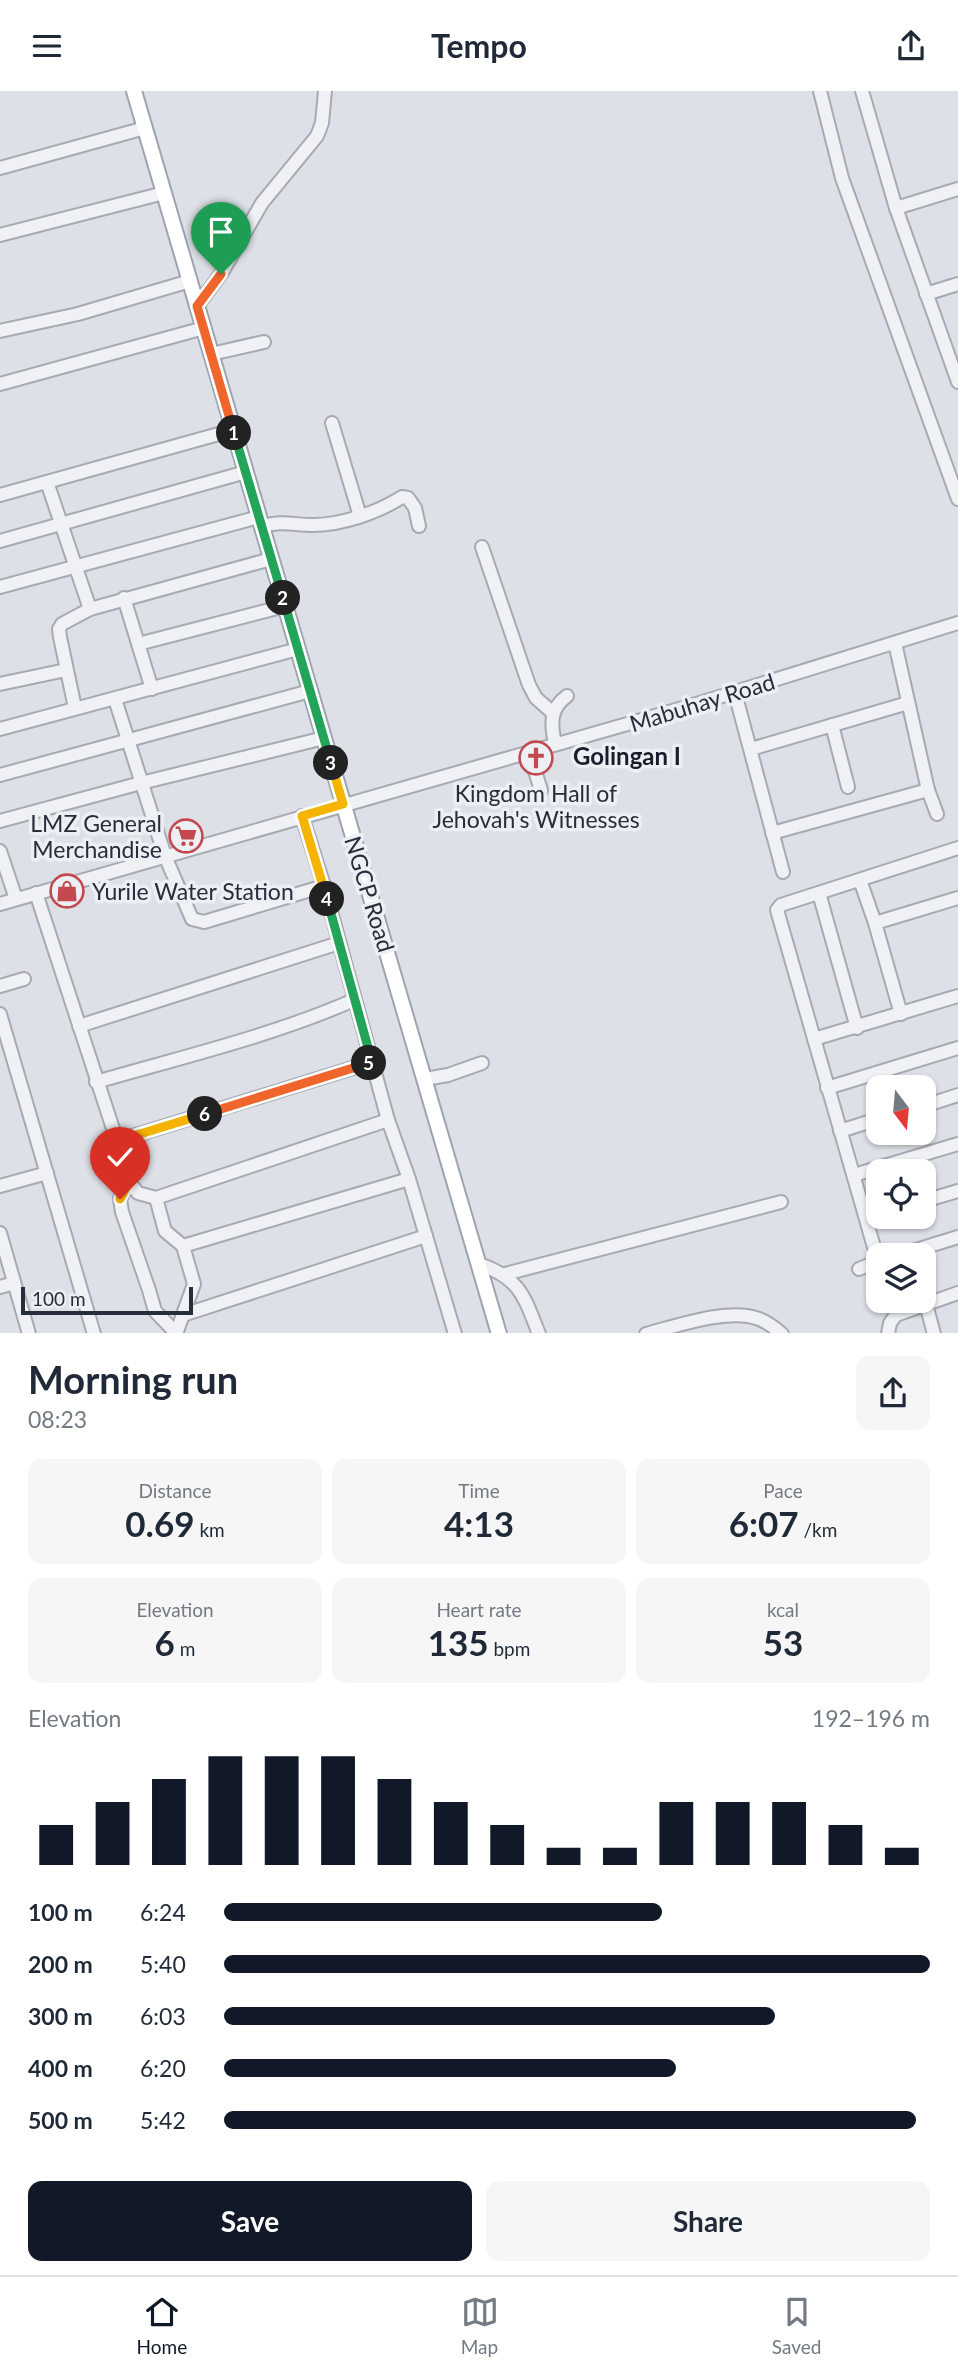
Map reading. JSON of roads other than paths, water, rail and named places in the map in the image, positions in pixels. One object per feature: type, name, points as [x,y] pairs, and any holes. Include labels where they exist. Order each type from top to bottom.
[{"type":"main road","name":"NGCP Road","points":[[134,91],[499,1333]]},
{"type":"street","points":[[197,306],[221,274],[262,203],[317,136],[322,123],[325,91]]},
{"type":"street","points":[[820,91],[842,178],[958,499]]},
{"type":"street","points":[[862,91],[896,208],[926,293],[955,361],[958,382]]},
{"type":"street","points":[[0,168],[145,128]]},
{"type":"street","points":[[896,208],[958,189]]},
{"type":"street","points":[[0,235],[164,193]]},
{"type":"street","points":[[0,331],[78,313],[190,281]]},
{"type":"street","points":[[926,293],[958,284]]},
{"type":"street","points":[[0,384],[204,328]]},
{"type":"street","points":[[211,354],[264,342]]},
{"type":"street","points":[[332,423],[360,516]]},
{"type":"street","points":[[0,495],[233,430]]},
{"type":"street","points":[[0,541],[246,472]]},
{"type":"street","points":[[47,482],[90,609]]},
{"type":"street","points":[[0,587],[260,522],[312,525],[337,522],[360,516],[402,497],[408,498],[415,509],[419,526]]},
{"type":"street","points":[[482,547],[529,685],[536,698],[553,713]]},
{"type":"street","points":[[75,708],[59,629],[71,617],[124,598],[271,559]]},
{"type":"street","points":[[124,598],[152,689]]},
{"type":"street","points":[[138,644],[285,605]]},
{"type":"street","name":"Mabuhay Road","points":[[0,904],[735,692],[958,622]]},
{"type":"street","points":[[895,643],[928,790],[937,814]]},
{"type":"street","points":[[0,729],[298,649]]},
{"type":"street","points":[[0,684],[66,670]]},
{"type":"street","points":[[0,775],[310,691]]},
{"type":"street","points":[[735,692],[783,872]]},
{"type":"street","points":[[555,744],[553,713],[558,702],[567,696]]},
{"type":"street","points":[[115,699],[164,856],[192,919],[204,922],[324,886]]},
{"type":"street","points":[[751,748],[908,703]]},
{"type":"street","points":[[831,725],[848,787]]},
{"type":"street","points":[[0,821],[324,738]]},
{"type":"street","points":[[529,752],[541,790]]},
{"type":"street","points":[[772,833],[928,790]]},
{"type":"street","points":[[302,816],[324,886],[388,1120],[409,1179],[454,1333]]},
{"type":"street","points":[[866,1203],[840,1131],[777,910],[781,905],[958,848]]},
{"type":"street","points":[[0,851],[16,899]]},
{"type":"street","points":[[860,880],[901,1014]]},
{"type":"street","points":[[36,893],[129,1182],[138,1193],[156,1198],[388,1120]]},
{"type":"street","points":[[820,893],[857,1028]]},
{"type":"street","points":[[875,923],[958,898]]},
{"type":"street","points":[[79,1026],[339,943]]},
{"type":"street","points":[[0,986],[24,979]]},
{"type":"street","points":[[814,1039],[958,996]]},
{"type":"street","points":[[96,1082],[258,1034],[333,1010],[354,1000]]},
{"type":"street","points":[[0,1014],[94,1333]]},
{"type":"street","points":[[827,1088],[958,1048]]},
{"type":"street","points":[[117,1141],[372,1062]]},
{"type":"street","points":[[425,1079],[448,1076],[482,1063]]},
{"type":"street","points":[[936,1102],[958,1095]]},
{"type":"street","points":[[840,1131],[866,1123]]},
{"type":"street","points":[[854,1175],[958,1144]]},
{"type":"street","points":[[0,1186],[47,1173]]},
{"type":"street","points":[[183,1246],[409,1179]]},
{"type":"street","points":[[129,1182],[120,1199],[122,1212],[155,1311],[176,1333],[194,1284]]},
{"type":"street","points":[[936,1197],[958,1191]]},
{"type":"street","points":[[156,1198],[165,1231],[183,1246],[194,1284],[208,1307]]},
{"type":"street","points":[[505,1274],[781,1202]]},
{"type":"street","points":[[0,1233],[29,1333]]},
{"type":"street","points":[[183,1315],[426,1236]]},
{"type":"street","points":[[936,1244],[958,1237]]},
{"type":"street","points":[[479,1264],[505,1274],[515,1284],[525,1299],[539,1333]]},
{"type":"street","points":[[859,1269],[866,1266]]},
{"type":"street","points":[[0,1287],[14,1283]]},
{"type":"street","points":[[936,1301],[958,1293]]},
{"type":"street","points":[[888,1333],[890,1322],[901,1313]]},
{"type":"street","points":[[928,1313],[934,1333]]},
{"type":"street","points":[[646,1333],[691,1322],[745,1315],[759,1318],[782,1333]]},
{"type":"place","name":"Kingdom Hall of Jehovah's Witnesses","points":[[536,758]]},
{"type":"place","name":"LMZ General Merchandise","points":[[186,836]]},
{"type":"place","name":"Yurile Water Station","points":[[67,891]]},
{"type":"district","name":"Golingan I","points":[[627,755]]}]
